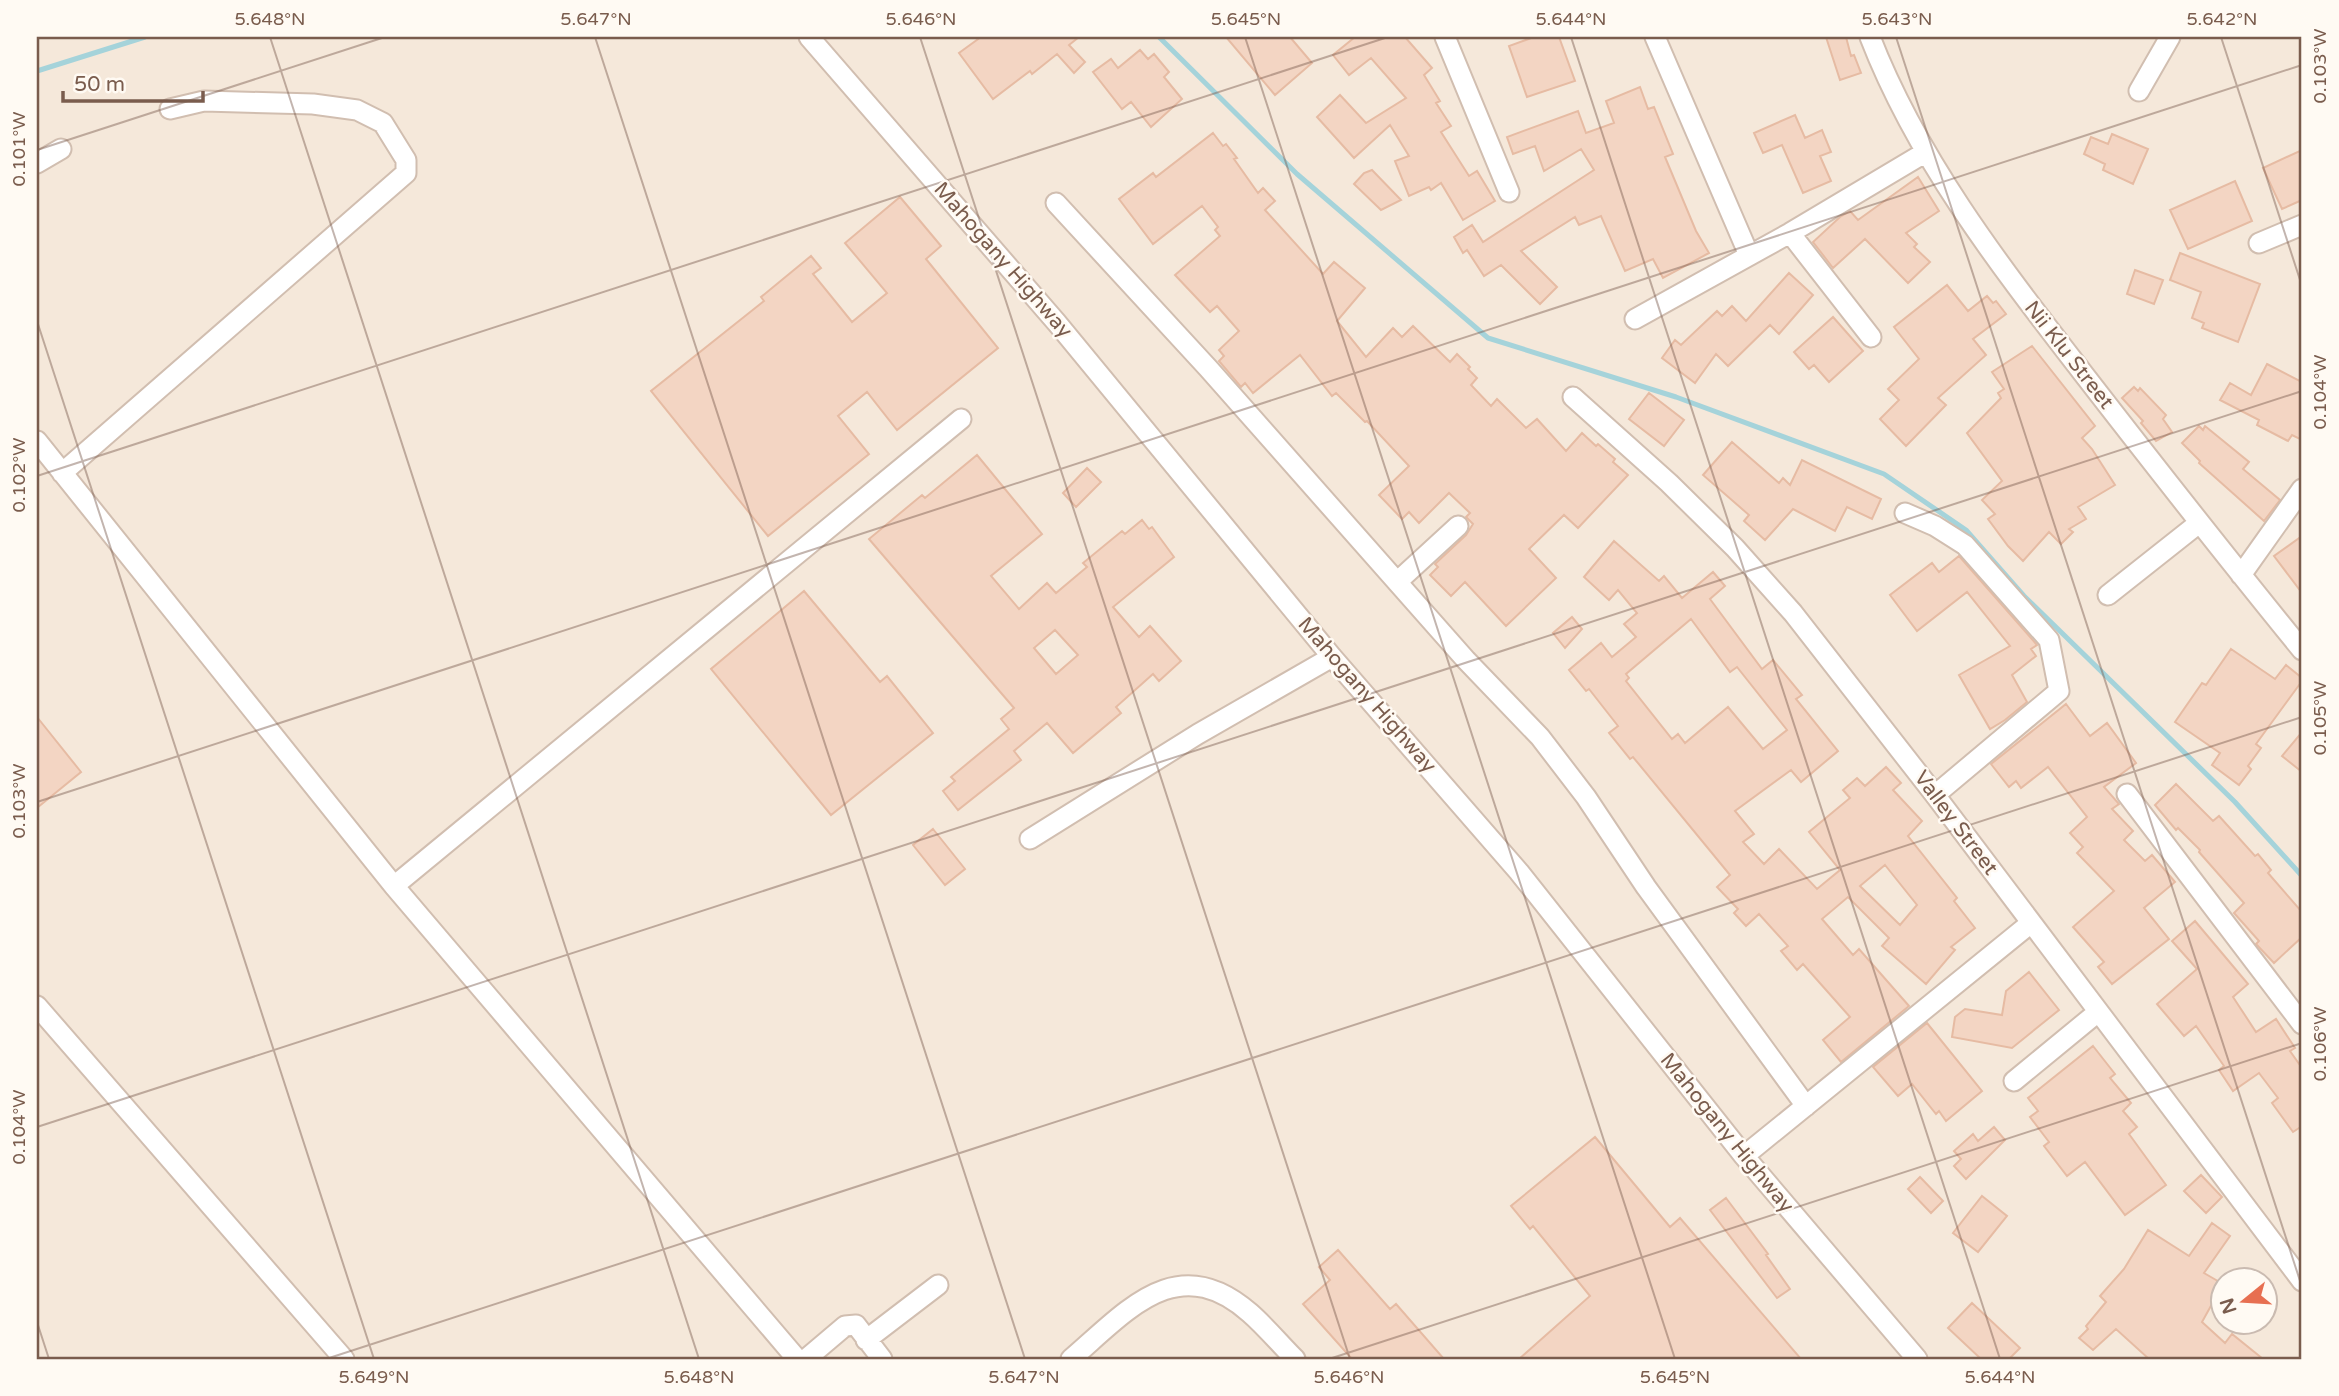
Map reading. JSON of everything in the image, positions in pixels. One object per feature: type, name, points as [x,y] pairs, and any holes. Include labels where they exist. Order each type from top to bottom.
[{"type":"street","name":"Mahogany Highway","points":[[809,37],[1057,323],[1332,657],[1519,872],[1744,1156],[1917,1359]]},
{"type":"street","points":[[1444,37],[1509,191]]},
{"type":"street","points":[[1655,37],[1749,255]]},
{"type":"street","name":"Nii Klu Street","points":[[1870,37],[1903,113],[1974,229],[2199,523],[2302,650]]},
{"type":"street","points":[[2139,91],[2170,37]]},
{"type":"street","points":[[62,473],[406,173],[406,160],[383,124],[357,110],[313,103],[204,101],[170,109]]},
{"type":"street","points":[[37,163],[61,149]]},
{"type":"street","points":[[1635,319],[1790,233],[1926,152]]},
{"type":"street","points":[[1056,203],[1208,368],[1555,757],[1806,1106]]},
{"type":"street","points":[[2259,243],[2302,225]]},
{"type":"street","points":[[1790,233],[1871,337]]},
{"type":"street","name":"Valley Street","points":[[1573,397],[1669,483],[1735,548],[1793,613],[1935,795],[2302,1281]]},
{"type":"street","points":[[394,886],[961,419]]},
{"type":"street","points":[[37,441],[394,886],[797,1359]]},
{"type":"street","points":[[2241,575],[2302,489]]},
{"type":"street","points":[[1905,513],[1935,526],[1965,545],[2049,640],[2059,691],[1935,795]]},
{"type":"street","points":[[2108,595],[2199,523]]},
{"type":"street","points":[[1397,582],[1458,526]]},
{"type":"street","points":[[1030,839],[1198,734],[1332,657]]},
{"type":"street","points":[[2126,794],[2302,1024]]},
{"type":"street","points":[[1744,1156],[2031,923]]},
{"type":"street","points":[[37,1006],[344,1359]]},
{"type":"street","points":[[2014,1081],[2098,1012]]},
{"type":"street","points":[[866,1340],[938,1285]]},
{"type":"street","points":[[1071,1359],[1153,1293],[1178,1285],[1202,1286],[1218,1292],[1248,1312],[1295,1359]]},
{"type":"street","points":[[806,1359],[845,1326],[851,1324],[856,1325],[882,1359]]},
{"type":"shaded area","points":[[37,37],[2302,37],[2302,1359],[37,1359]]},
{"type":"building","points":[[981,37],[1079,37],[1069,45],[1085,62],[1074,73],[1057,54],[993,99],[959,53]]},
{"type":"building","points":[[1226,37],[1290,37],[1312,63],[1275,95]]},
{"type":"building","points":[[1355,37],[1405,37],[1432,68],[1424,75],[1440,101],[1436,103],[1451,126],[1441,132],[1469,176],[1477,171],[1495,201],[1463,220],[1441,183],[1431,190],[1429,187],[1409,196],[1395,161],[1409,156],[1390,125],[1354,158],[1317,117],[1340,95],[1366,123],[1406,98],[1371,58],[1349,75],[1333,55]]},
{"type":"building","points":[[1534,37],[1559,37],[1575,81],[1527,97],[1509,46]]},
{"type":"building","points":[[1826,37],[1846,37],[1851,56],[1854,55],[1861,73],[1840,80]]},
{"type":"building","points":[[1140,50],[1148,59],[1154,54],[1169,72],[1164,77],[1182,99],[1151,127],[1131,102],[1122,109],[1093,72],[1111,59],[1118,68]]},
{"type":"building","points":[[1640,87],[1648,109],[1654,107],[1673,154],[1665,157],[1696,231],[1709,253],[1663,278],[1653,259],[1625,271],[1601,216],[1579,225],[1575,217],[1521,251],[1557,287],[1540,304],[1501,265],[1484,276],[1467,250],[1463,253],[1454,237],[1472,225],[1483,242],[1594,170],[1581,149],[1544,171],[1535,146],[1513,154],[1507,137],[1578,111],[1586,133],[1614,123],[1606,101]]},
{"type":"building","points":[[1795,115],[1805,138],[1822,130],[1831,152],[1820,156],[1831,181],[1803,193],[1782,145],[1763,153],[1754,133]]},
{"type":"building","points":[[1213,133],[1237,158],[1234,159],[1258,193],[1263,188],[1275,201],[1265,210],[1323,274],[1334,262],[1365,288],[1337,321],[1366,357],[1393,328],[1402,337],[1413,326],[1450,362],[1457,354],[1470,367],[1468,369],[1477,378],[1471,385],[1491,406],[1497,399],[1526,428],[1537,419],[1566,451],[1582,433],[1615,459],[1613,462],[1628,475],[1578,528],[1564,515],[1529,549],[1556,578],[1506,626],[1465,582],[1451,596],[1430,575],[1438,567],[1435,564],[1466,535],[1473,524],[1466,517],[1470,513],[1449,493],[1419,523],[1409,512],[1402,519],[1379,495],[1409,466],[1367,421],[1336,393],[1332,396],[1300,355],[1253,393],[1245,383],[1241,387],[1219,361],[1224,356],[1219,350],[1239,331],[1217,306],[1210,312],[1175,275],[1220,236],[1215,230],[1218,227],[1202,206],[1153,244],[1119,199],[1153,173],[1156,177]]},
{"type":"building","points":[[2112,134],[2148,149],[2133,184],[2103,170],[2105,164],[2084,154],[2091,137],[2108,144]]},
{"type":"building","points":[[2302,150],[2302,200],[2282,209],[2263,168]]},
{"type":"building","points":[[1372,170],[1401,200],[1381,210],[1354,184],[1364,173]]},
{"type":"building","points":[[1918,177],[1939,211],[1906,233],[1917,244],[1914,247],[1930,262],[1908,283],[1865,239],[1833,268],[1813,242],[1840,217],[1850,211],[1858,220]]},
{"type":"building","points":[[2235,181],[2252,221],[2188,249],[2170,210]]},
{"type":"building","points":[[900,197],[941,246],[926,259],[998,348],[897,430],[867,392],[838,416],[869,454],[768,536],[651,391],[764,301],[761,297],[811,256],[821,268],[813,274],[852,322],[887,293],[845,243]]},
{"type":"building","points":[[2180,253],[2260,284],[2238,342],[2202,328],[2204,323],[2192,318],[2201,292],[2170,280]]},
{"type":"building","points":[[2135,270],[2163,280],[2154,304],[2127,294]]},
{"type":"building","points":[[1789,273],[1813,295],[1779,334],[1770,325],[1728,366],[1716,354],[1695,383],[1662,358],[1675,340],[1681,345],[1717,311],[1722,316],[1732,306],[1746,321]]},
{"type":"building","points":[[1947,285],[1968,311],[1987,296],[1993,303],[1996,301],[2006,314],[1973,339],[1986,355],[1938,398],[1946,405],[1906,446],[1880,419],[1899,400],[1888,389],[1919,359],[1894,327]]},
{"type":"building","points":[[1833,317],[1863,351],[1829,382],[1814,365],[1809,369],[1794,352]]},
{"type":"building","points":[[2032,346],[2095,426],[2082,438],[2115,485],[2078,507],[2086,519],[2069,529],[2073,532],[2061,544],[2049,532],[2023,561],[1988,519],[1995,514],[1982,500],[2002,481],[1967,433],[2001,398],[1998,393],[2004,389],[1992,372]]},
{"type":"building","points":[[2267,364],[2302,382],[2302,440],[2292,435],[2288,441],[2257,425],[2259,420],[2220,400],[2230,383],[2251,395]]},
{"type":"building","points":[[2134,387],[2138,391],[2140,388],[2166,415],[2163,419],[2172,432],[2156,441],[2141,423],[2143,421],[2122,398]]},
{"type":"building","points":[[1649,393],[1684,420],[1664,446],[1629,419]]},
{"type":"building","points":[[2199,426],[2203,430],[2205,426],[2249,462],[2243,469],[2280,500],[2264,521],[2199,463],[2182,443]]},
{"type":"building","points":[[1732,442],[1779,483],[1783,478],[1790,485],[1802,460],[1881,499],[1872,519],[1847,507],[1835,531],[1793,509],[1765,540],[1744,521],[1749,515],[1703,475]]},
{"type":"building","points":[[977,455],[1042,534],[991,576],[1019,609],[1047,583],[1056,593],[1087,567],[1083,563],[1122,531],[1125,534],[1142,520],[1149,529],[1152,527],[1174,557],[1113,607],[1139,637],[1150,626],[1181,661],[1159,681],[1153,674],[1116,707],[1121,713],[1073,753],[1047,723],[1014,751],[1021,760],[958,810],[943,791],[955,781],[951,777],[1009,729],[1001,719],[1014,708],[869,539],[922,495],[925,498]],"holes":[[[1055,630],[1078,655],[1056,674],[1034,648]]]},
{"type":"building","points":[[1087,468],[1101,482],[1076,507],[1063,493]]},
{"type":"building","points":[[2302,536],[2302,593],[2274,556]]},
{"type":"building","points":[[1614,541],[1659,581],[1664,576],[1682,598],[1713,572],[1725,586],[1710,599],[1762,669],[1773,660],[1802,695],[1796,699],[1838,751],[1801,782],[1791,770],[1735,811],[1754,834],[1743,842],[1764,864],[1779,849],[1817,889],[1840,870],[1809,832],[1850,798],[1843,790],[1857,778],[1865,786],[1886,767],[1901,783],[1893,790],[1922,821],[1908,836],[1957,898],[1954,901],[1975,928],[1951,947],[1955,950],[1926,984],[1882,946],[1889,938],[1848,897],[1822,919],[1853,955],[1859,949],[1909,1006],[1841,1062],[1823,1040],[1850,1017],[1803,964],[1797,970],[1781,951],[1788,946],[1759,914],[1746,926],[1734,913],[1738,909],[1717,887],[1730,875],[1633,757],[1630,759],[1609,733],[1618,726],[1589,689],[1586,691],[1569,670],[1601,643],[1612,657],[1636,637],[1624,624],[1637,613],[1618,590],[1609,600],[1584,577]],"holes":[[[1691,619],[1730,672],[1737,667],[1787,730],[1763,749],[1728,707],[1685,743],[1678,734],[1672,739],[1626,681],[1629,678],[1626,674]],[[1885,865],[1917,905],[1900,925],[1860,886]]]},
{"type":"building","points":[[1959,556],[2037,645],[2031,649],[2036,656],[2012,675],[2027,702],[1990,729],[1959,675],[2010,646],[1967,592],[1917,631],[1890,595],[1932,563],[1939,572]]},
{"type":"building","points":[[804,591],[880,682],[887,676],[933,733],[831,815],[711,669]]},
{"type":"building","points":[[1572,617],[1582,629],[1565,648],[1553,633]]},
{"type":"building","points":[[2231,649],[2275,679],[2286,665],[2302,678],[2256,744],[2261,748],[2248,766],[2251,769],[2239,785],[2212,765],[2220,753],[2175,722],[2202,683],[2206,685]]},
{"type":"building","points":[[2066,704],[2090,736],[2107,723],[2136,763],[2104,787],[2119,804],[2112,809],[2133,831],[2124,840],[2145,861],[2152,855],[2175,882],[2144,908],[2169,939],[2112,984],[2098,967],[2104,962],[2073,927],[2114,891],[2077,853],[2083,847],[2070,833],[2087,817],[2048,767],[2021,788],[2016,781],[2009,787],[1991,764]]},
{"type":"building","points":[[37,717],[81,772],[37,808]]},
{"type":"building","points":[[2302,732],[2302,772],[2282,756]]},
{"type":"building","points":[[2176,784],[2213,821],[2219,816],[2255,856],[2258,854],[2271,870],[2268,873],[2302,912],[2302,937],[2274,963],[2256,944],[2259,941],[2234,913],[2244,903],[2200,850],[2178,828],[2176,830],[2155,805]]},
{"type":"building","points":[[933,829],[965,869],[945,885],[913,845]]},
{"type":"building","points":[[2195,921],[2248,984],[2233,997],[2256,1032],[2276,1019],[2295,1048],[2290,1051],[2302,1068],[2302,1126],[2293,1132],[2272,1103],[2278,1098],[2259,1073],[2233,1091],[2219,1070],[2224,1066],[2196,1026],[2184,1036],[2157,1004],[2197,969],[2172,941]]},
{"type":"building","points":[[2029,972],[2059,1010],[2012,1048],[1952,1037],[1955,1017],[1965,1009],[2002,1015],[2006,991]]},
{"type":"building","points":[[1927,1023],[1982,1091],[1946,1121],[1939,1111],[1936,1114],[1912,1084],[1898,1096],[1873,1067]]},
{"type":"building","points":[[2093,1046],[2115,1074],[2110,1078],[2131,1103],[2123,1111],[2137,1127],[2129,1134],[2166,1185],[2125,1215],[2085,1162],[2067,1176],[2044,1146],[2049,1142],[2030,1117],[2038,1111],[2028,1098]]},
{"type":"building","points":[[1994,1127],[2005,1140],[1966,1179],[1954,1166],[1961,1159],[1954,1151],[1973,1134],[1978,1141]]},
{"type":"building","points":[[1595,1137],[1670,1227],[1680,1218],[1801,1359],[1519,1359],[1590,1296],[1533,1226],[1530,1229],[1511,1206]]},
{"type":"building","points":[[2201,1175],[2222,1197],[2206,1213],[2184,1191]]},
{"type":"building","points":[[1920,1177],[1943,1201],[1931,1213],[1908,1189]]},
{"type":"building","points":[[1982,1196],[2007,1216],[1978,1252],[1953,1233]]},
{"type":"building","points":[[1726,1198],[1768,1254],[1766,1255],[1790,1289],[1777,1298],[1710,1210]]},
{"type":"building","points":[[2212,1223],[2230,1236],[2204,1273],[2210,1276],[2210,1308],[2202,1322],[2210,1329],[2210,1336],[2217,1336],[2225,1343],[2230,1336],[2234,1336],[2263,1359],[2149,1359],[2116,1329],[2093,1350],[2079,1338],[2106,1302],[2100,1296],[2124,1269],[2148,1230],[2189,1256]]},
{"type":"building","points":[[1338,1250],[1390,1309],[1396,1304],[1444,1359],[1352,1359],[1303,1304],[1330,1280],[1319,1267]]},
{"type":"building","points":[[1972,1303],[2020,1348],[2009,1359],[1981,1359],[1948,1328]]},
{"type":"waterway","points":[[37,71],[145,37]]},
{"type":"waterway","points":[[1159,37],[1297,174],[1488,338],[1676,397],[1884,474],[1966,530],[2024,596],[2235,802],[2302,876]]}]
